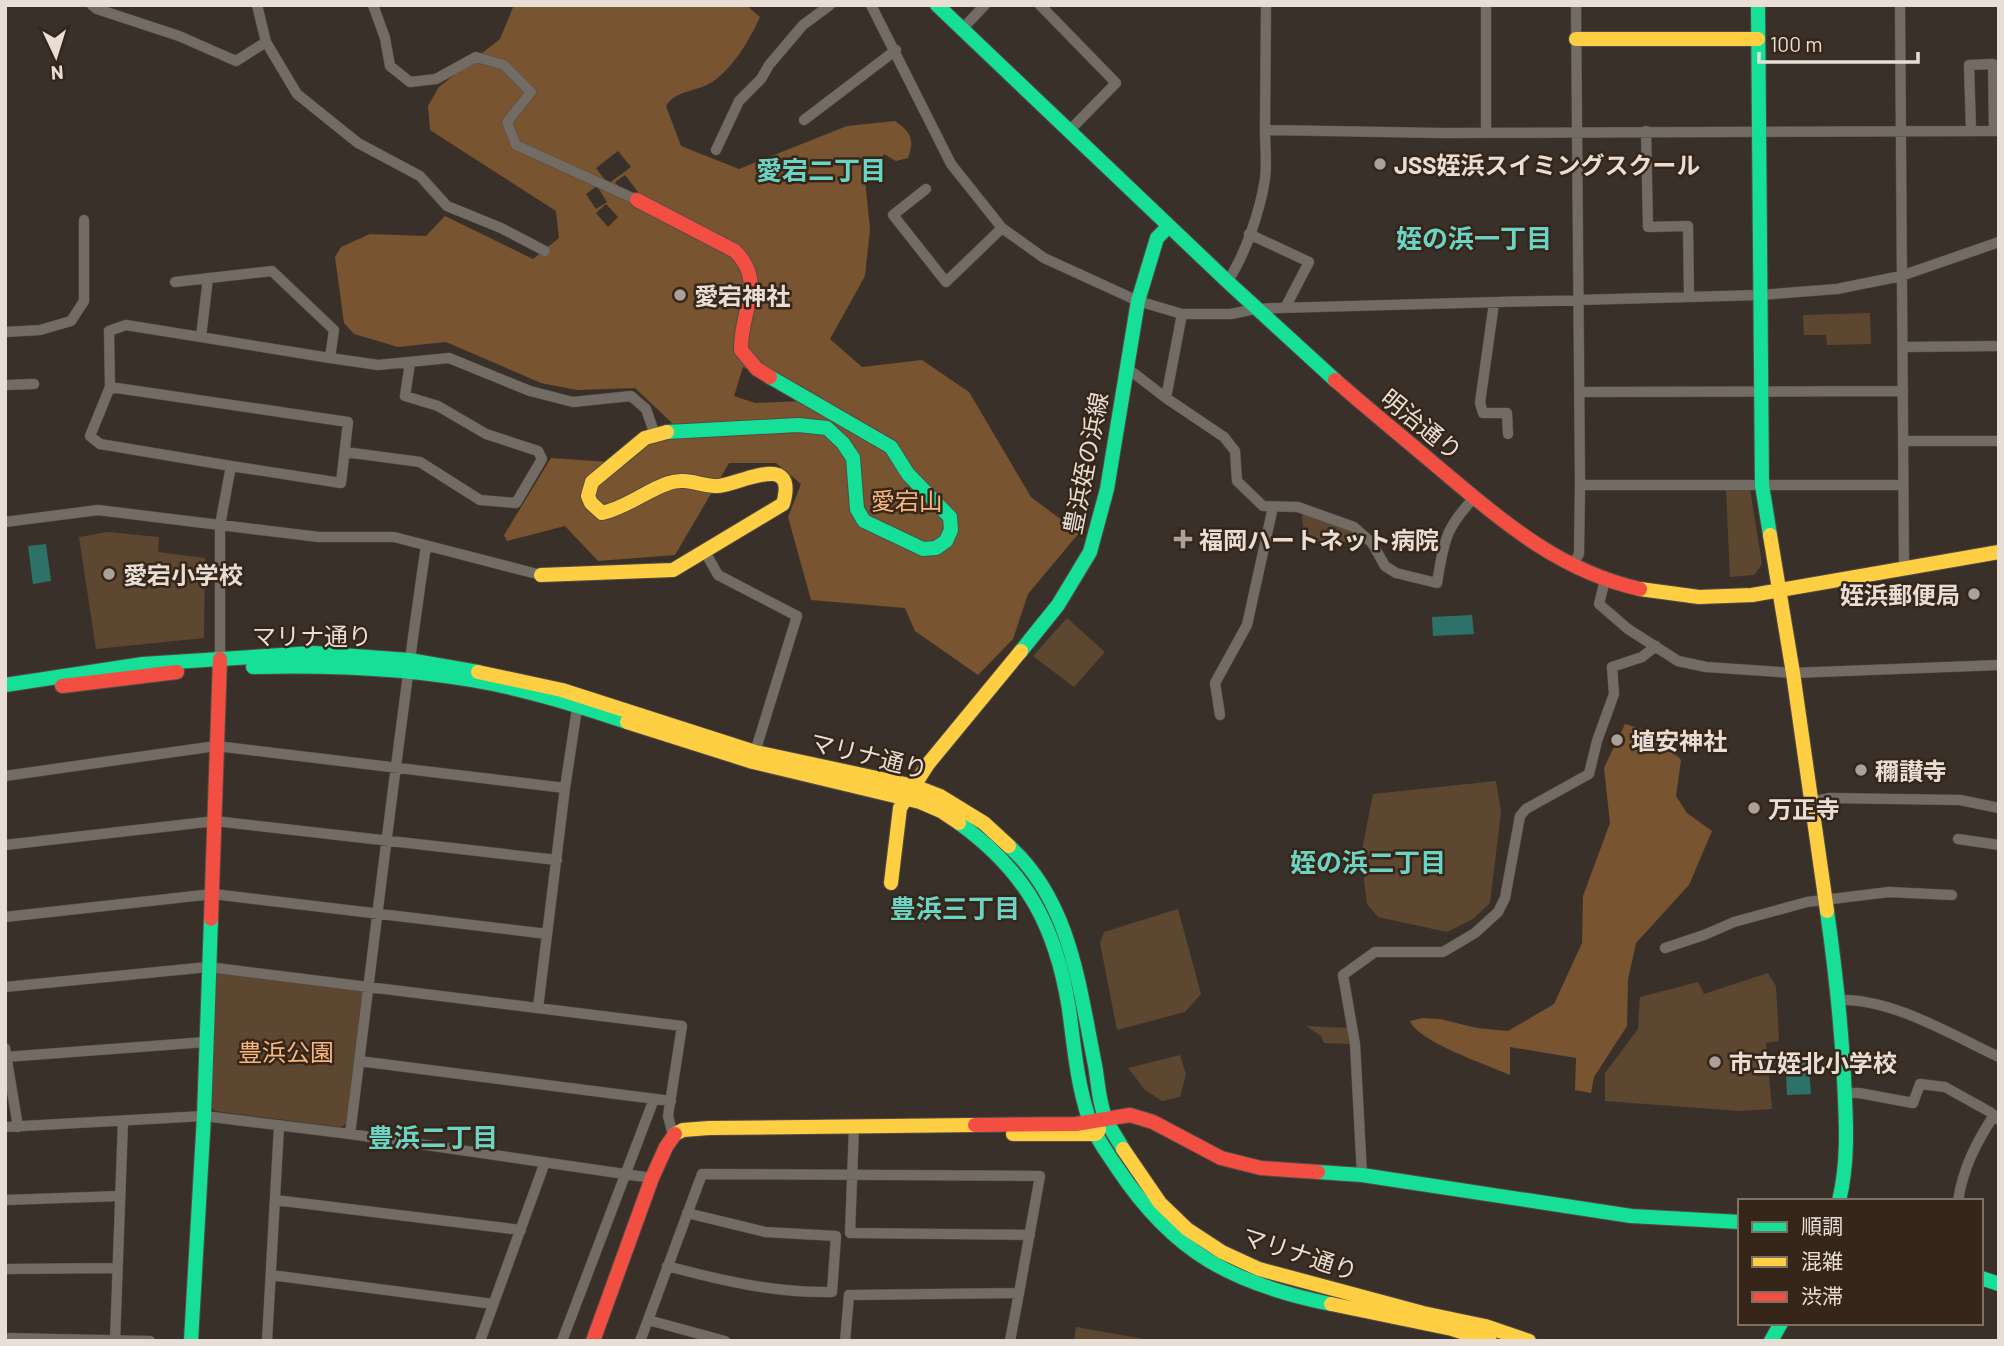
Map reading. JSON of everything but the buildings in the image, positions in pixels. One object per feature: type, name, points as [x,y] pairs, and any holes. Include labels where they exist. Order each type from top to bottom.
[{"type":"street","points":[[257,5],[266,42],[298,94],[358,143],[420,176],[447,206],[501,228],[545,251]]},
{"type":"street","points":[[5,522],[98,510],[319,537],[394,537],[541,575],[673,570],[783,504],[787,493],[779,477],[766,472],[726,486],[706,487],[671,482],[617,510],[602,513],[592,507],[586,497],[592,482],[645,438],[655,435],[677,431],[798,425],[827,428],[843,443],[853,458],[857,509],[864,521],[923,549],[936,548],[946,541],[951,530],[950,517],[908,474],[891,447],[757,369],[742,352],[740,329],[751,296],[753,276],[746,260],[637,200],[516,145],[507,122],[531,92],[504,65],[476,57],[436,79],[410,82],[390,66],[385,38],[373,5]]},
{"type":"street","points":[[716,150],[738,101],[761,79],[769,65],[803,25],[830,5]]},
{"type":"street","points":[[871,5],[896,50],[951,164],[1002,228],[1044,258],[1139,302],[1182,314],[1231,314],[1255,309],[1285,308],[1760,295],[1837,289],[1901,276],[1999,242]]},
{"type":"street","name":"明治通り","points":[[937,5],[1255,309],[1355,399],[1514,529],[1572,566],[1605,580],[1643,591],[1684,597],[1753,596],[1999,552]]},
{"type":"street","points":[[962,29],[985,5]]},
{"type":"street","points":[[1040,5],[1050,10],[1116,83],[1069,131]]},
{"type":"street","points":[[1227,282],[1236,269],[1249,234],[1265,178],[1266,5]]},
{"type":"street","points":[[1486,5],[1486,133]]},
{"type":"street","points":[[1572,566],[1579,554],[1580,485],[1576,5]]},
{"type":"street","points":[[1758,5],[1762,485],[1793,673],[1840,1000],[1846,1093],[1846,1157],[1839,1199]]},
{"type":"street","points":[[1900,5],[1904,569]]},
{"type":"street","points":[[96,7],[179,36],[236,61],[266,42]]},
{"type":"street","points":[[1576,39],[1758,39]]},
{"type":"street","points":[[804,120],[896,50]]},
{"type":"street","points":[[1265,130],[1486,133],[1996,131],[1993,64],[1969,65],[1971,131]]},
{"type":"street","points":[[1646,131],[1648,227],[1688,226],[1689,297]]},
{"type":"street","points":[[926,188],[893,215],[946,282],[1002,228]]},
{"type":"street","points":[[5,332],[40,330],[71,321],[84,301],[85,220]]},
{"type":"street","name":"豊浜姪の浜線","points":[[905,799],[936,754],[1058,605],[1090,552],[1107,489],[1139,302],[1157,238],[1169,226]]},
{"type":"street","points":[[1249,234],[1309,262],[1285,308]]},
{"type":"street","points":[[175,282],[272,271],[334,330],[330,358]]},
{"type":"street","points":[[201,337],[208,278]]},
{"type":"street","points":[[1494,303],[1480,403],[1483,413],[1507,413],[1508,434]]},
{"type":"street","points":[[1166,398],[1182,314]]},
{"type":"street","points":[[110,387],[348,422],[341,483],[100,444],[90,436],[110,387],[109,331],[125,325],[378,365],[449,358],[530,391],[573,402],[631,396],[646,409],[655,435]]},
{"type":"street","points":[[1903,347],[1999,346]]},
{"type":"street","points":[[345,452],[420,462],[480,500],[516,503],[542,460],[538,451],[486,434],[438,407],[405,396],[410,363]]},
{"type":"street","points":[[1127,368],[1224,437],[1235,451],[1237,481],[1263,506],[1298,508],[1354,527],[1372,543],[1385,566],[1396,573],[1437,583],[1446,535],[1475,496]]},
{"type":"street","points":[[5,385],[34,384]]},
{"type":"street","points":[[1579,392],[1903,391]]},
{"type":"street","points":[[1903,441],[1999,441]]},
{"type":"street","points":[[191,1341],[213,894],[220,664],[220,525],[231,466]]},
{"type":"street","points":[[1580,485],[1903,485]]},
{"type":"street","points":[[1220,715],[1215,682],[1247,625],[1273,507]]},
{"type":"street","points":[[350,1134],[426,546]]},
{"type":"street","points":[[704,550],[718,575],[797,616],[755,752]]},
{"type":"street","points":[[1605,580],[1599,604],[1628,629],[1678,661],[1706,667],[1793,673],[1999,665]]},
{"type":"street","points":[[1362,1175],[1355,1044],[1343,975],[1375,952],[1443,952],[1475,933],[1498,912],[1504,898],[1520,816],[1526,809],[1589,774],[1597,741],[1614,694],[1612,667],[1642,657],[1656,646]]},
{"type":"street","name":"マリナ通り","points":[[5,694],[313,653],[498,675],[755,752],[914,786],[943,798],[984,823],[1020,856],[1048,896],[1065,930],[1075,968],[1106,1120],[1137,1172],[1160,1203],[1186,1229],[1223,1252],[1278,1276],[1423,1312],[1482,1336]]},
{"type":"street","name":"マリナ通り","points":[[5,685],[143,664],[220,664]]},
{"type":"street","points":[[538,1008],[565,788],[581,701]]},
{"type":"street","name":"マリナ通り","points":[[581,701],[749,761],[938,809],[976,836],[1009,866],[1036,904],[1052,936],[1062,971],[1090,1120],[1096,1134],[1128,1184],[1152,1213],[1177,1240],[1215,1266],[1260,1286],[1482,1336],[1529,1341]]},
{"type":"street","points":[[5,776],[216,746],[565,788]]},
{"type":"street","points":[[1811,802],[1830,798],[1960,800],[1999,808]]},
{"type":"street","points":[[891,883],[900,808],[905,799]]},
{"type":"street","points":[[5,845],[215,821],[557,860]]},
{"type":"street","points":[[1958,839],[1999,845]]},
{"type":"street","points":[[1665,948],[1734,922],[1807,902],[1889,892],[1952,895]]},
{"type":"street","points":[[5,917],[213,894],[547,934]]},
{"type":"street","points":[[5,986],[208,967],[682,1026],[668,1116],[673,1135]]},
{"type":"street","points":[[1840,1000],[1854,999],[1886,1005],[1999,1056]]},
{"type":"street","points":[[18,1127],[6,1054],[206,1042]]},
{"type":"street","points":[[359,1062],[670,1101]]},
{"type":"street","points":[[1846,1093],[1913,1103],[1920,1084],[1945,1087],[1996,1118],[1972,1150],[1958,1199]]},
{"type":"street","points":[[562,1341],[654,1098]]},
{"type":"street","points":[[599,1341],[661,1177],[678,1140],[686,1135],[1076,1124],[1130,1115],[1153,1122],[1221,1158],[1261,1168],[1362,1175],[1631,1216],[1738,1222]]},
{"type":"street","points":[[5,1127],[204,1116],[350,1134],[652,1178]]},
{"type":"street","points":[[593,1341],[652,1178],[673,1135],[683,1130],[709,1128],[1096,1134],[1106,1120]]},
{"type":"street","points":[[115,1340],[123,1121]]},
{"type":"street","points":[[267,1341],[279,1126]]},
{"type":"street","points":[[854,1131],[850,1233],[1030,1235]]},
{"type":"street","points":[[480,1341],[545,1162]]},
{"type":"street","points":[[640,1341],[702,1174],[1040,1176],[1010,1341]]},
{"type":"street","points":[[5,1200],[120,1196]]},
{"type":"street","points":[[275,1200],[520,1230]]},
{"type":"street","points":[[667,1266],[738,1284],[796,1292],[832,1292],[836,1236],[765,1232],[687,1213]]},
{"type":"street","points":[[5,1269],[117,1268]]},
{"type":"street","points":[[271,1275],[493,1304]]},
{"type":"street","points":[[845,1341],[849,1296],[1019,1293]]},
{"type":"street","points":[[648,1320],[725,1341]]},
{"type":"street","points":[[1771,1341],[1780,1325]]},
{"type":"street","points":[[5,1338],[150,1341]]},
{"type":"green space","name":"愛宕山","points":[[514,5],[746,5],[760,17],[747,43],[735,59],[715,80],[676,96],[666,106],[681,146],[739,169],[847,126],[895,121],[905,129],[911,141],[908,158],[896,161],[884,154],[865,180],[870,229],[865,276],[830,339],[862,367],[922,360],[969,392],[1031,497],[1079,533],[1028,594],[1013,639],[978,675],[915,631],[905,608],[811,600],[788,517],[801,484],[776,463],[729,463],[675,555],[598,561],[565,526],[507,541],[504,535],[551,458],[608,462],[672,423],[635,388],[577,390],[541,383],[446,342],[398,347],[354,334],[344,323],[335,257],[341,247],[370,234],[426,236],[445,216],[533,259],[559,238],[556,211],[430,130],[428,106],[439,87],[500,39]],"holes":[[[618,151],[631,167],[608,184],[596,168]],[[625,175],[642,197],[632,203],[615,182]],[[597,186],[607,202],[596,209],[586,194]],[[606,204],[618,217],[608,227],[596,213]],[[743,367],[802,401],[755,403],[734,396]]]},
{"type":"green space","points":[[1870,313],[1871,344],[1827,345],[1826,335],[1804,335],[1803,315]]},
{"type":"green space","points":[[1750,489],[1762,564],[1754,575],[1730,577],[1726,490]]},
{"type":"green space","points":[[1302,513],[1352,531],[1353,542],[1304,543]]},
{"type":"green space","points":[[108,532],[159,537],[158,552],[205,558],[204,638],[96,649],[79,537]]},
{"type":"green space","points":[[1067,618],[1105,652],[1074,687],[1033,656]]},
{"type":"green space","points":[[1625,724],[1654,733],[1681,760],[1676,796],[1687,813],[1712,831],[1689,885],[1636,943],[1628,980],[1627,1026],[1594,1077],[1591,1093],[1575,1090],[1576,1058],[1510,1047],[1510,1075],[1426,1037],[1410,1021],[1423,1018],[1440,1019],[1477,1028],[1508,1031],[1554,1004],[1582,943],[1583,896],[1610,823],[1604,768]]},
{"type":"green space","points":[[1496,781],[1501,812],[1490,903],[1473,919],[1447,932],[1378,917],[1367,904],[1361,855],[1373,794]]},
{"type":"green space","points":[[1178,909],[1201,994],[1185,1012],[1117,1030],[1100,943],[1104,932]]},
{"type":"green space","name":"豊浜公園","points":[[220,972],[361,989],[363,995],[346,1124],[341,1127],[215,1111],[210,1106],[215,975]]},
{"type":"green space","points":[[1768,973],[1776,986],[1779,1041],[1766,1043],[1772,1109],[1740,1111],[1605,1101],[1605,1073],[1638,1029],[1640,997],[1698,982],[1704,994]]},
{"type":"green space","points":[[1306,1026],[1349,1028],[1350,1044],[1324,1043],[1321,1036]]},
{"type":"green space","points":[[1180,1055],[1186,1074],[1180,1097],[1162,1101],[1145,1090],[1128,1068]]},
{"type":"green space","points":[[1076,1327],[1144,1339],[1144,1341],[1074,1341]]},
{"type":"water","points":[[46,544],[51,581],[33,584],[28,546]]},
{"type":"water","points":[[1472,615],[1474,634],[1433,636],[1432,617]]},
{"type":"water","points":[[1808,1055],[1811,1094],[1787,1095],[1785,1056]]},
{"type":"traffic: fast","points":[[937,5],[1335,380]]},
{"type":"traffic: fast","points":[[1758,5],[1762,485],[1770,535]]},
{"type":"traffic: fast","points":[[1021,651],[1058,605],[1090,552],[1107,489],[1138,301],[1157,238],[1169,226]]},
{"type":"traffic: fast","points":[[667,432],[798,425],[827,428],[843,443],[853,458],[857,509],[864,521],[923,549],[936,548],[946,541],[951,530],[950,517],[908,474],[891,447],[770,377]]},
{"type":"traffic: fast","points":[[5,685],[143,664],[313,653],[409,660],[478,672]]},
{"type":"traffic: fast","points":[[253,667],[373,669],[433,674],[544,696],[627,722]]},
{"type":"traffic: fast","points":[[959,823],[1003,861],[1035,904],[1056,952],[1063,979],[1079,1078],[1089,1119],[1102,1145],[1139,1198],[1161,1223],[1184,1243],[1235,1275],[1296,1296],[1331,1304]]},
{"type":"traffic: fast","points":[[1009,846],[1030,868],[1059,919],[1077,976],[1102,1108],[1123,1149]]},
{"type":"traffic: fast","points":[[1827,911],[1843,1057],[1846,1155],[1839,1199]]},
{"type":"traffic: fast","points":[[191,1341],[204,1116],[211,919]]},
{"type":"traffic: fast","points":[[1318,1172],[1362,1175],[1631,1216],[1738,1222]]},
{"type":"traffic: fast","points":[[1983,1279],[1999,1284]]},
{"type":"traffic: fast","points":[[1771,1341],[1780,1325]]},
{"type":"traffic: slow","points":[[1576,39],[1758,39]]},
{"type":"traffic: slow","points":[[541,575],[673,570],[783,504],[786,487],[782,478],[774,474],[717,486],[675,481],[602,513],[591,503],[588,496],[592,482],[645,438],[667,432]]},
{"type":"traffic: slow","points":[[1770,535],[1827,911]]},
{"type":"traffic: slow","points":[[1640,589],[1699,597],[1752,595],[1999,552]]},
{"type":"traffic: slow","points":[[891,883],[900,808],[928,764],[1021,651]]},
{"type":"traffic: slow","points":[[478,672],[562,690],[755,752],[914,786],[940,796],[984,823],[1009,846]]},
{"type":"traffic: slow","points":[[627,722],[753,762],[920,802],[959,823]]},
{"type":"traffic: slow","points":[[675,1134],[683,1130],[709,1128],[975,1125]]},
{"type":"traffic: slow","points":[[1013,1134],[1096,1134],[1099,1130]]},
{"type":"traffic: slow","points":[[1123,1149],[1160,1203],[1187,1229],[1222,1252],[1259,1269],[1423,1313],[1485,1326],[1529,1341]]},
{"type":"traffic: slow","points":[[1331,1304],[1452,1329],[1490,1341]]},
{"type":"traffic: jam","points":[[637,200],[735,251],[744,263],[751,286],[741,350],[757,369],[770,377]]},
{"type":"traffic: jam","points":[[1335,380],[1481,503],[1529,539],[1581,569],[1640,589]]},
{"type":"traffic: jam","points":[[211,919],[220,659]]},
{"type":"traffic: jam","points":[[62,686],[177,672]]},
{"type":"traffic: jam","points":[[975,1125],[1076,1124],[1130,1115],[1153,1122],[1221,1158],[1261,1168],[1318,1172]]},
{"type":"traffic: jam","points":[[593,1341],[652,1178],[675,1134]]},
{"type":"place","name":"JSS姪浜スイミングスクール","points":[[1380,164]]},
{"type":"place","name":"愛宕神社","points":[[680,295]]},
{"type":"place","name":"福岡ハートネット病院","points":[[1183,539]]},
{"type":"place","name":"愛宕小学校","points":[[109,574]]},
{"type":"place","name":"姪浜郵便局","points":[[1974,594]]},
{"type":"place","name":"埴安神社","points":[[1617,740]]},
{"type":"place","name":"穪讃寺","points":[[1861,770]]},
{"type":"place","name":"万正寺","points":[[1754,808]]},
{"type":"place","name":"市立姪北小学校","points":[[1715,1062]]},
{"type":"district","name":"愛宕二丁目","points":[[821,169]]},
{"type":"district","name":"姪の浜一丁目","points":[[1474,237]]},
{"type":"district","name":"姪の浜二丁目","points":[[1368,861]]},
{"type":"district","name":"豊浜三丁目","points":[[955,907]]},
{"type":"district","name":"豊浜二丁目","points":[[433,1136]]}]
